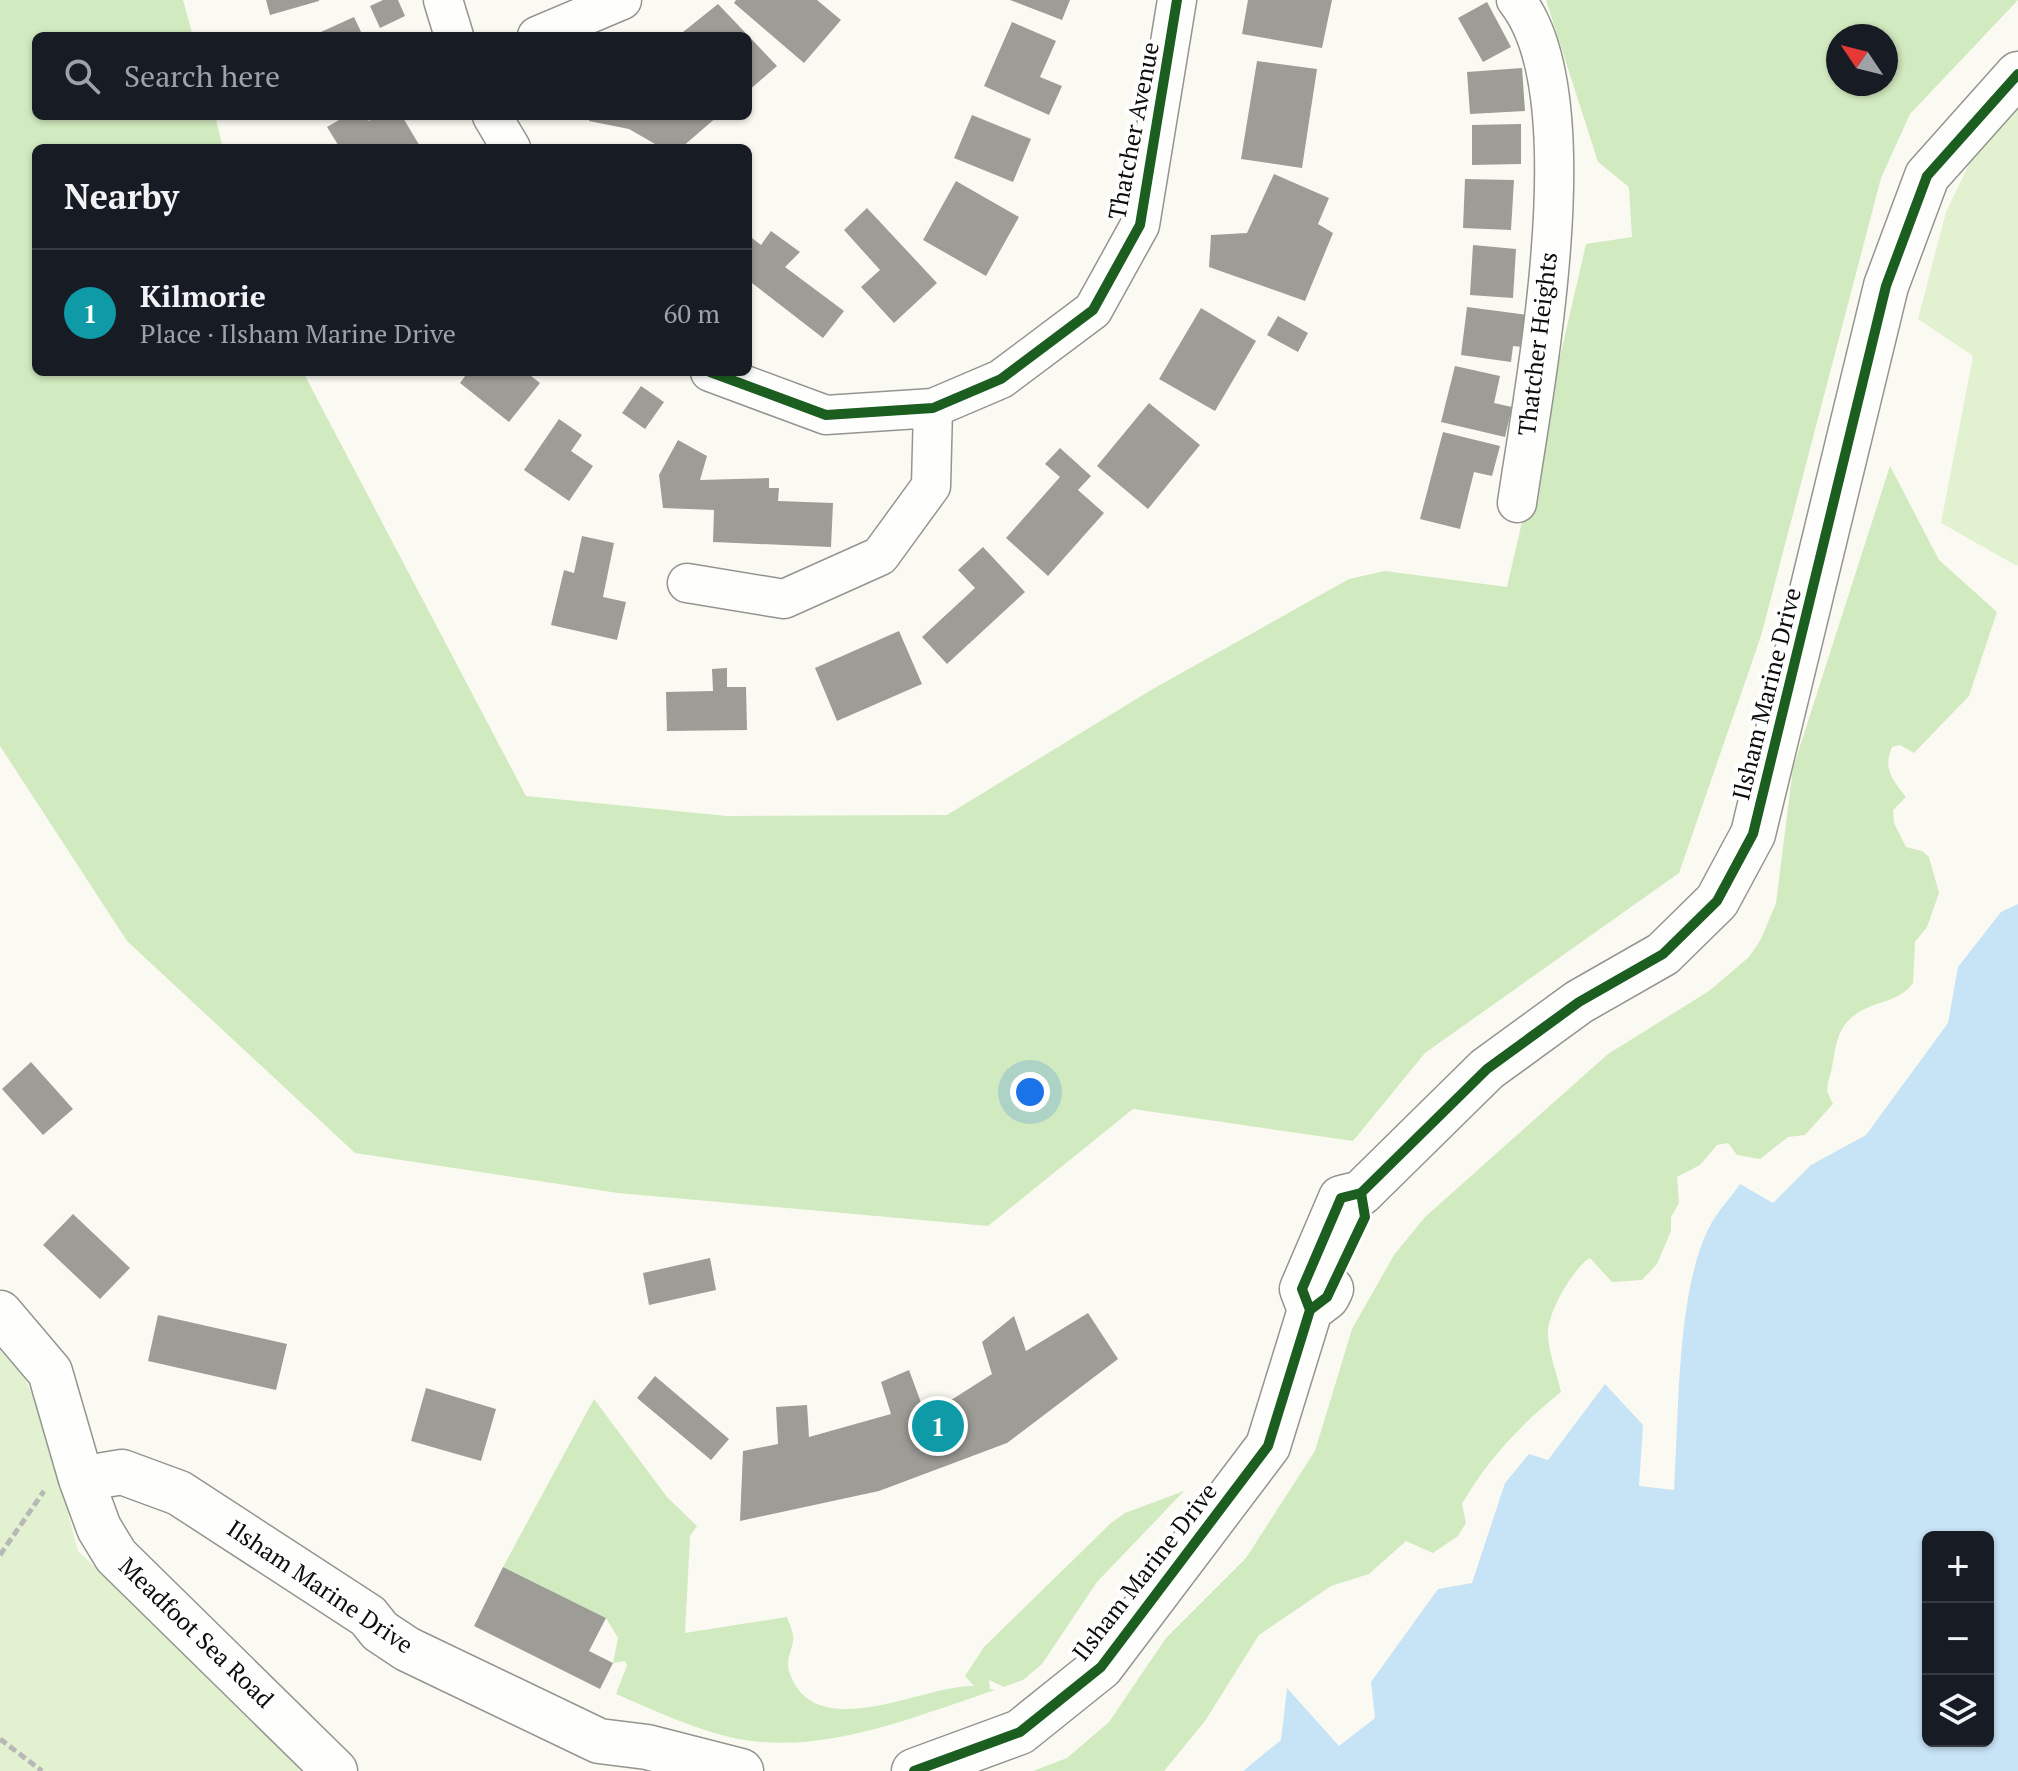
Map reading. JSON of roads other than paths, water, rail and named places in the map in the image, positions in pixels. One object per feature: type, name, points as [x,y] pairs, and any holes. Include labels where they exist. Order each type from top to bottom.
[{"type":"street","points":[[443,0],[453,32]]},
{"type":"street","points":[[546,32],[622,0]]},
{"type":"street","name":"Thatcher Avenue","points":[[721,376],[826,415],[933,408],[1001,379],[1093,310],[1140,225],[1177,0]]},
{"type":"street","name":"Thatcher Heights","points":[[1516,0],[1529,16],[1545,64],[1554,163],[1550,278],[1517,503]]},
{"type":"street","name":"Ilsham Marine Drive","points":[[914,1771],[1020,1732],[1101,1667],[1268,1446],[1310,1310],[1302,1289],[1341,1198],[1361,1193],[1487,1069],[1579,1002],[1663,954],[1717,901],[1753,834],[1886,286],[1927,176],[2018,74]]},
{"type":"street","points":[[494,120],[509,144]]},
{"type":"street","points":[[687,583],[784,599],[880,556],[931,486],[933,408]]},
{"type":"street","name":"Meadfoot Sea Road","points":[[0,1313],[50,1372],[81,1479],[99,1528],[116,1556],[335,1771]]},
{"type":"street","name":"Ilsham Marine Drive","points":[[81,1479],[122,1472],[179,1493],[368,1616],[380,1631],[407,1649],[599,1741],[647,1747],[741,1771]]},
{"type":"water","points":[[2018,904],[2018,1771],[1243,1771],[1281,1740],[1287,1688],[1339,1746],[1375,1718],[1371,1682],[1438,1589],[1472,1583],[1505,1483],[1529,1454],[1548,1460],[1605,1384],[1643,1425],[1639,1486],[1674,1490],[1685,1317],[1691,1282],[1711,1224],[1740,1184],[1773,1203],[1811,1165],[1866,1135],[1948,1023],[1958,967],[2001,912]]},
{"type":"place","name":"Kilmorie","points":[[938,1426]]}]
